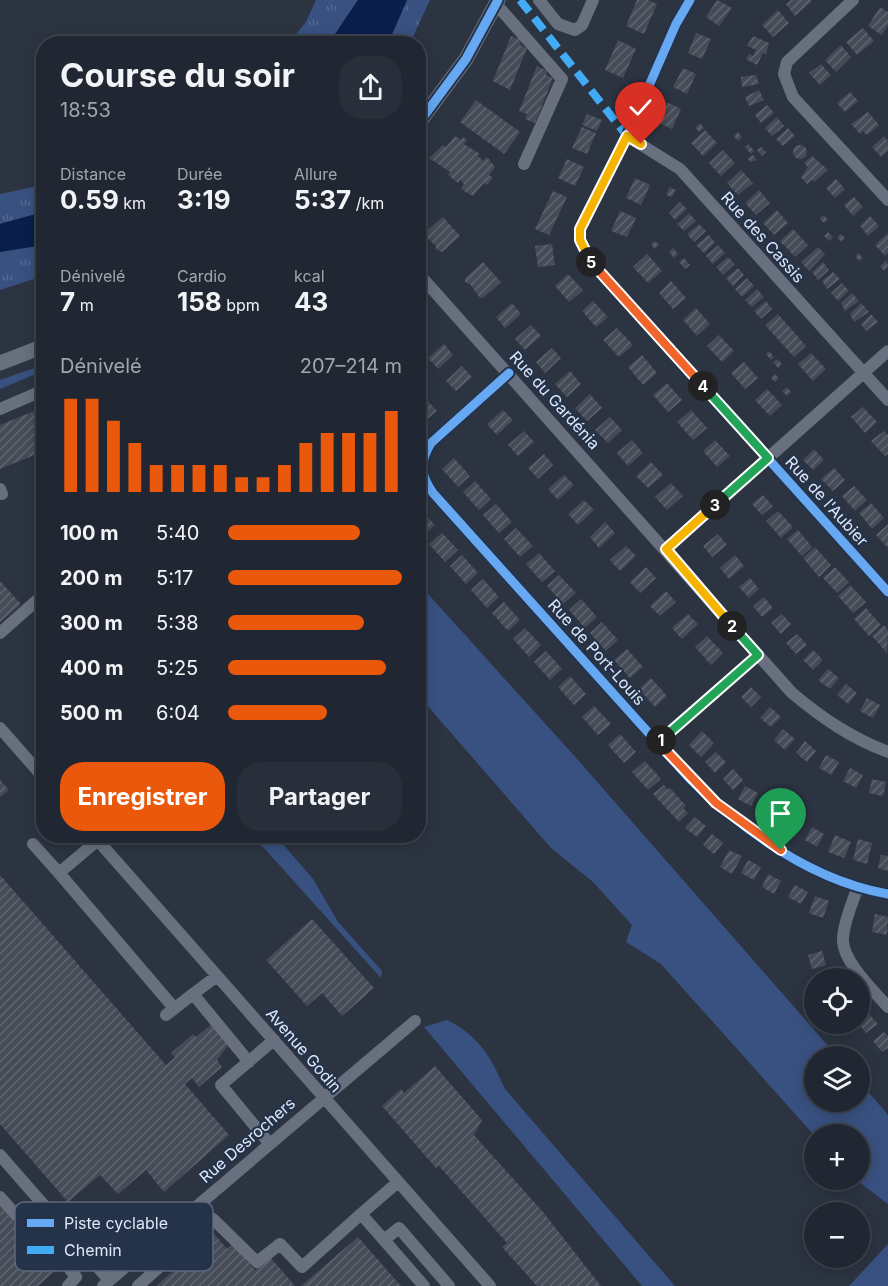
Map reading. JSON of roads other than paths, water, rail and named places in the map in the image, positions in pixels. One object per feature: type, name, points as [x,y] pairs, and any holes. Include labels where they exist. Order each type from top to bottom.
[{"type":"main road","points":[[426,113],[466,59],[497,2]]},
{"type":"main road","points":[[0,363],[36,349]]},
{"type":"street","points":[[538,0],[558,24],[575,30],[582,25],[593,0]]},
{"type":"street","points":[[627,136],[675,24],[690,0]]},
{"type":"street","points":[[853,0],[787,62],[784,74],[793,97],[888,201]]},
{"type":"street","points":[[497,2],[562,79],[524,164]]},
{"type":"street","name":"Rue de l'Aubier","points":[[627,136],[580,229],[580,240],[586,255],[888,592]]},
{"type":"street","name":"Rue des Cassis","points":[[627,136],[680,169],[863,373]]},
{"type":"street","name":"Rue du Gardénia","points":[[426,282],[792,693],[828,723],[860,741],[888,752]]},
{"type":"street","points":[[666,549],[888,351]]},
{"type":"street","name":"Rue de Port-Louis","points":[[426,450],[430,443],[509,373]]},
{"type":"street","points":[[863,373],[888,400]]},
{"type":"street","points":[[0,408],[36,393]]},
{"type":"street","name":"Rue de Port-Louis","points":[[426,482],[690,779],[748,829],[781,850],[857,889],[888,894]]},
{"type":"street","points":[[0,633],[36,601]]},
{"type":"street","points":[[658,742],[758,655]]},
{"type":"street","points":[[0,728],[36,769]]},
{"type":"street","points":[[59,873],[91,843]]},
{"type":"street","name":"Avenue Godin","points":[[100,843],[490,1286]]},
{"type":"street","points":[[33,844],[59,873],[170,1012],[217,976]]},
{"type":"street","points":[[857,889],[842,941],[848,957],[862,979],[888,1007]]},
{"type":"street","points":[[193,994],[249,1062]]},
{"type":"street","name":"Rue Desrochers","points":[[200,1202],[323,1096],[415,1021]]},
{"type":"street","points":[[269,1143],[221,1085],[274,1040]]},
{"type":"street","points":[[1,1157],[41,1202]]},
{"type":"street","points":[[213,1219],[257,1262],[280,1244],[302,1267],[398,1182]]},
{"type":"street","points":[[0,1197],[15,1214]]},
{"type":"street","points":[[361,1214],[424,1286]]},
{"type":"street","points":[[384,1240],[399,1228],[449,1286]]},
{"type":"street","points":[[68,1286],[76,1277],[71,1271]]},
{"type":"street","points":[[96,1271],[105,1284]]},
{"type":"street","name":"Rue Desrochers","points":[[105,1284],[120,1271]]},
{"type":"street","points":[[138,1286],[152,1271]]}]
